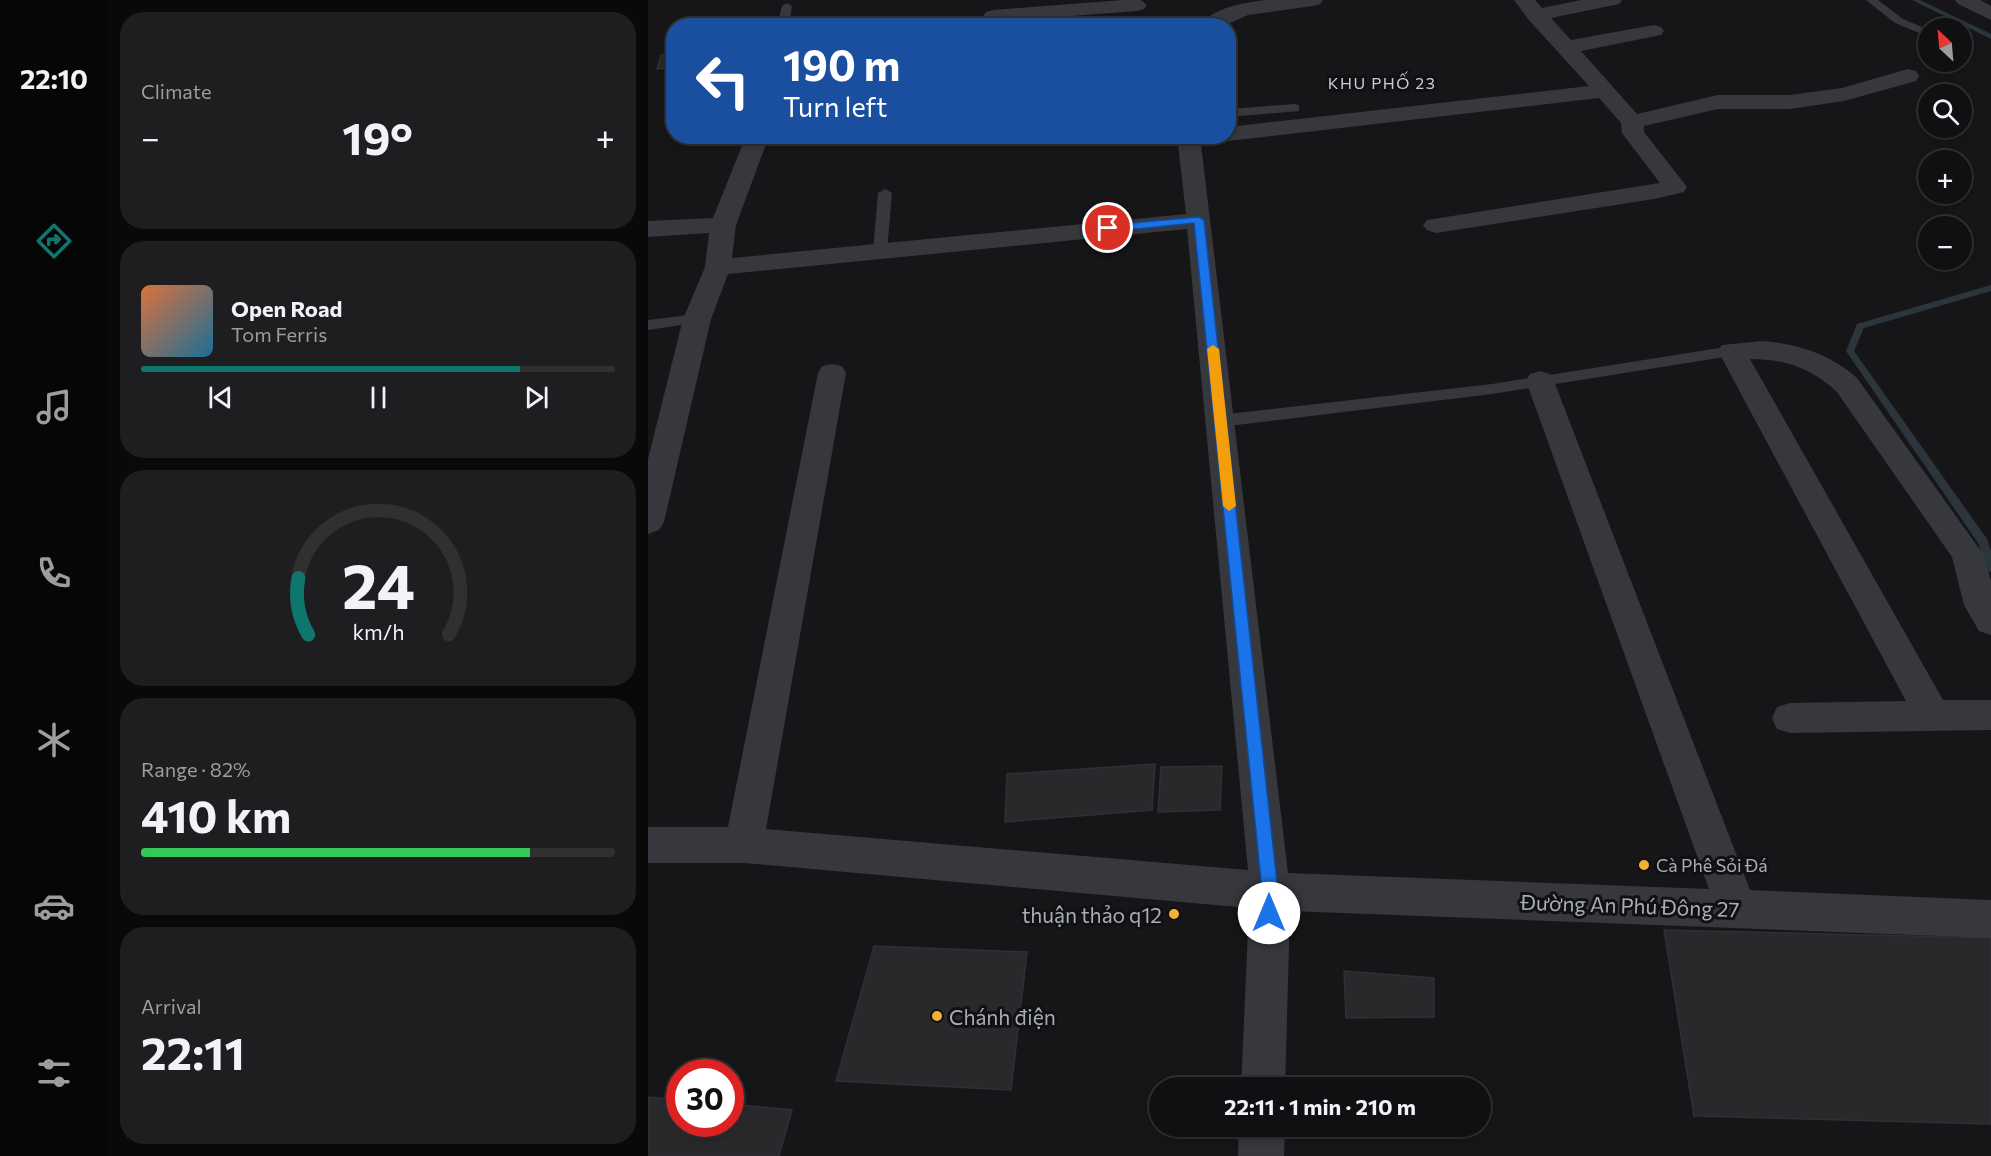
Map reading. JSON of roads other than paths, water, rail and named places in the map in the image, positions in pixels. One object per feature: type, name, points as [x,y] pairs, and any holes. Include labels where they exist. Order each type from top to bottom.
[{"type":"street","points":[[1210,17],[1313,0]]},
{"type":"street","points":[[1529,7],[1612,0]]},
{"type":"street","points":[[1965,0],[1991,14]]},
{"type":"street","points":[[993,16],[1137,2],[1138,18]]},
{"type":"street","points":[[1436,225],[1673,188],[1674,185],[1633,133],[1632,122],[1529,7]]},
{"type":"street","points":[[1565,48],[1654,32]]},
{"type":"street","points":[[1632,122],[1718,102],[1790,102],[1844,94],[1908,76]]},
{"type":"street","points":[[1236,133],[1605,91]]},
{"type":"street","points":[[648,522],[697,319],[718,267],[723,225],[755,144]]},
{"type":"street","points":[[1196,144],[1199,220],[1270,891],[1263,1077]]},
{"type":"street","points":[[718,267],[1199,220]]},
{"type":"street","points":[[648,230],[723,225]]},
{"type":"street","points":[[1932,715],[1732,351],[1751,349],[1782,351],[1811,358],[1834,371],[1967,554],[1981,605],[1991,621]]},
{"type":"street","points":[[744,845],[832,373]]},
{"type":"street","points":[[1540,381],[1737,909]]},
{"type":"street","points":[[1790,718],[1991,715]]},
{"type":"street","name":"Đường An Phú Đông 27","points":[[648,845],[744,845],[1270,891],[1991,919]]},
{"type":"street","points":[[1261,1156],[1262,1137]]},
{"type":"lane","points":[[1871,0],[1899,21],[1918,29]]},
{"type":"lane","points":[[785,18],[787,6]]},
{"type":"lane","points":[[1236,112],[1295,108]]},
{"type":"lane","points":[[880,251],[885,193]]},
{"type":"lane","points":[[648,326],[697,319]]},
{"type":"lane","points":[[1220,421],[1540,381],[1732,351]]},
{"type":"waterway","points":[[1915,0],[1991,37]]},
{"type":"waterway","points":[[1991,288],[1860,326],[1850,351],[1983,542],[1991,568]]},
{"type":"place","name":"Cà Phê Sỏi Đá","points":[[1644,865]]},
{"type":"place","name":"thuận thảo q12","points":[[1174,914]]},
{"type":"place","name":"Chánh điện","points":[[937,1016]]},
{"type":"district","name":"KHU PHỐ 23","points":[[1382,82]]}]
